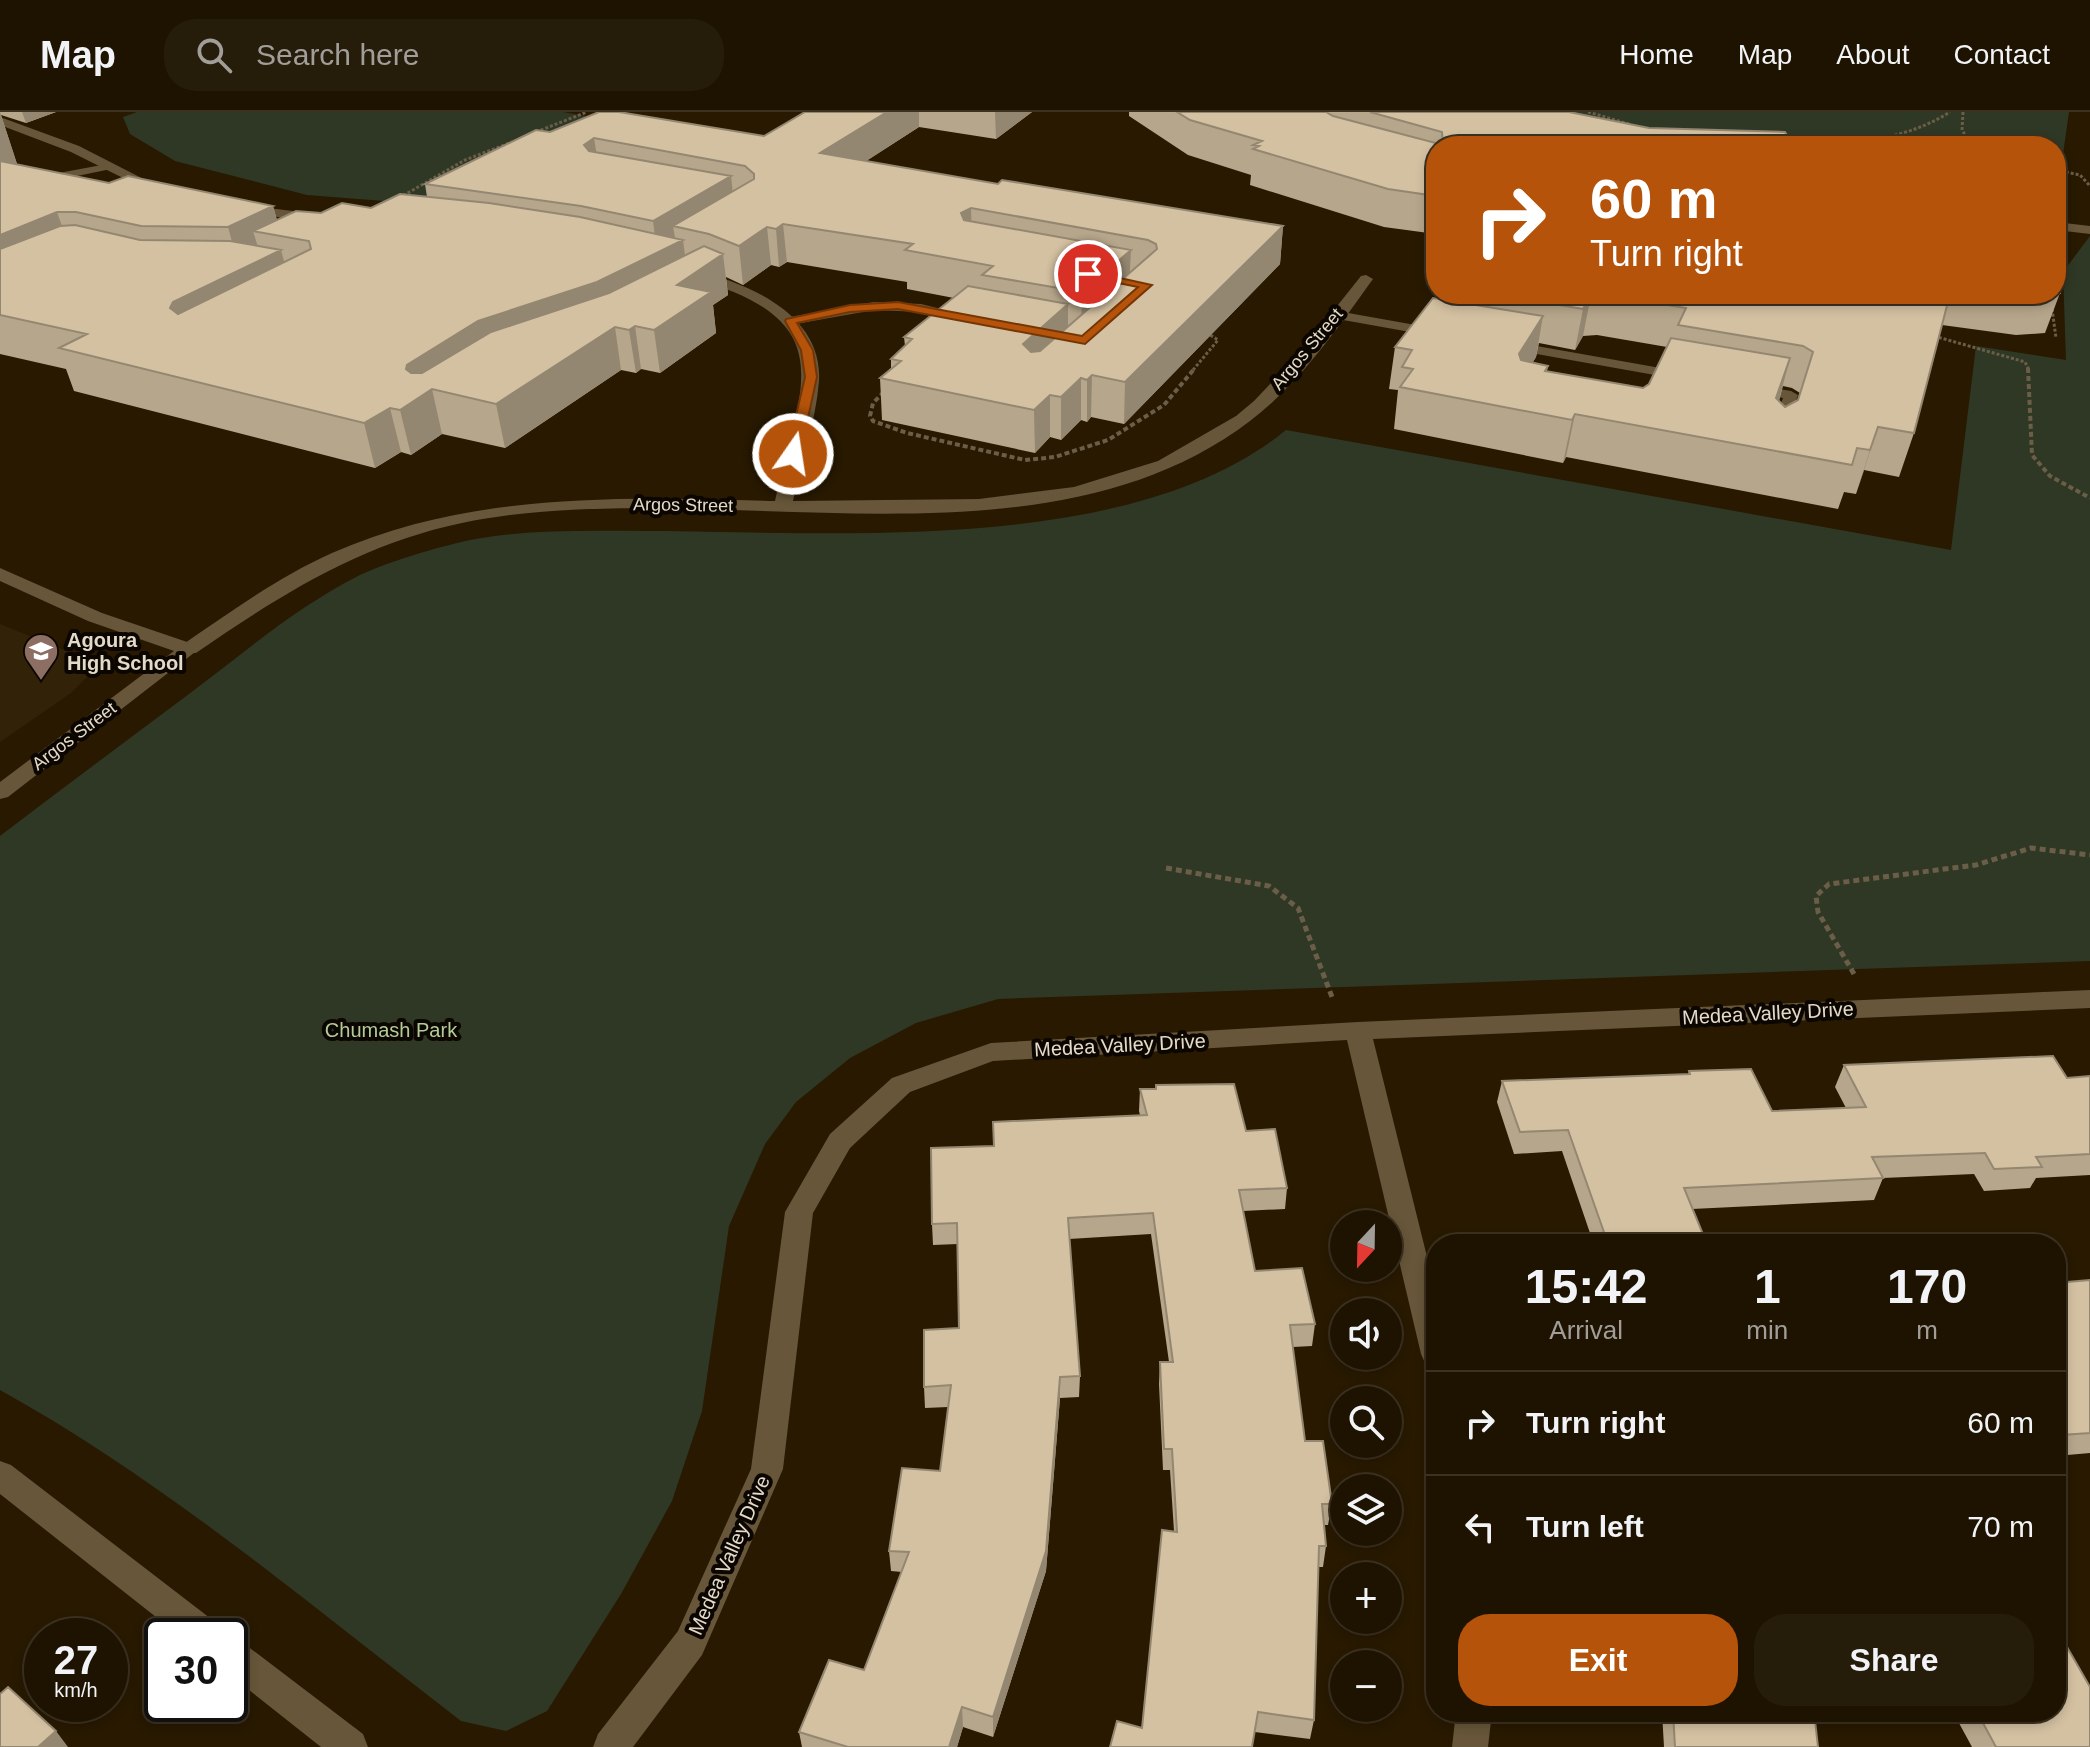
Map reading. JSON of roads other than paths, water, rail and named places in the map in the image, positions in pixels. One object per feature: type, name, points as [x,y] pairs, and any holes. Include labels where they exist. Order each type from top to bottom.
[{"type":"street","points":[[0,121],[75,149],[107,167],[164,191]]},
{"type":"street","points":[[224,206],[359,221]]},
{"type":"street","points":[[2066,227],[2090,230]]},
{"type":"street","points":[[677,271],[708,278],[757,299],[790,321],[807,350],[811,377],[783,506]]},
{"type":"street","name":"Argos Street","points":[[0,792],[189,649],[293,580],[364,547],[434,525],[486,513],[557,504],[939,506],[1034,498],[1124,479],[1198,448],[1242,419],[1283,381],[1366,279]]},
{"type":"street","points":[[0,574],[95,617],[189,649]]},
{"type":"street","name":"Medea Valley Drive","points":[[611,1747],[690,1643],[767,1469],[799,1212],[840,1141],[901,1085],[991,1052],[1358,1031],[2090,999]]},
{"type":"street","points":[[1358,1031],[1426,1313]]},
{"type":"street","points":[[0,1475],[184,1618]]},
{"type":"street","points":[[248,1668],[350,1747]]},
{"type":"street","points":[[1470,1747],[1473,1722]]},
{"type":"lane","points":[[0,188],[107,167]]},
{"type":"lane","points":[[694,285],[708,278]]},
{"type":"lane","points":[[790,321],[850,309],[898,306],[981,320]]},
{"type":"lane","points":[[1337,315],[1459,337]]},
{"type":"lane","points":[[1489,342],[1546,358],[1701,379]]},
{"type":"lane","points":[[1731,385],[1791,395],[1775,442]]},
{"type":"place","name":"Agoura High School","points":[[41,682]]},
{"type":"park label","name":"Chumash Park","points":[[391,1030]]}]
